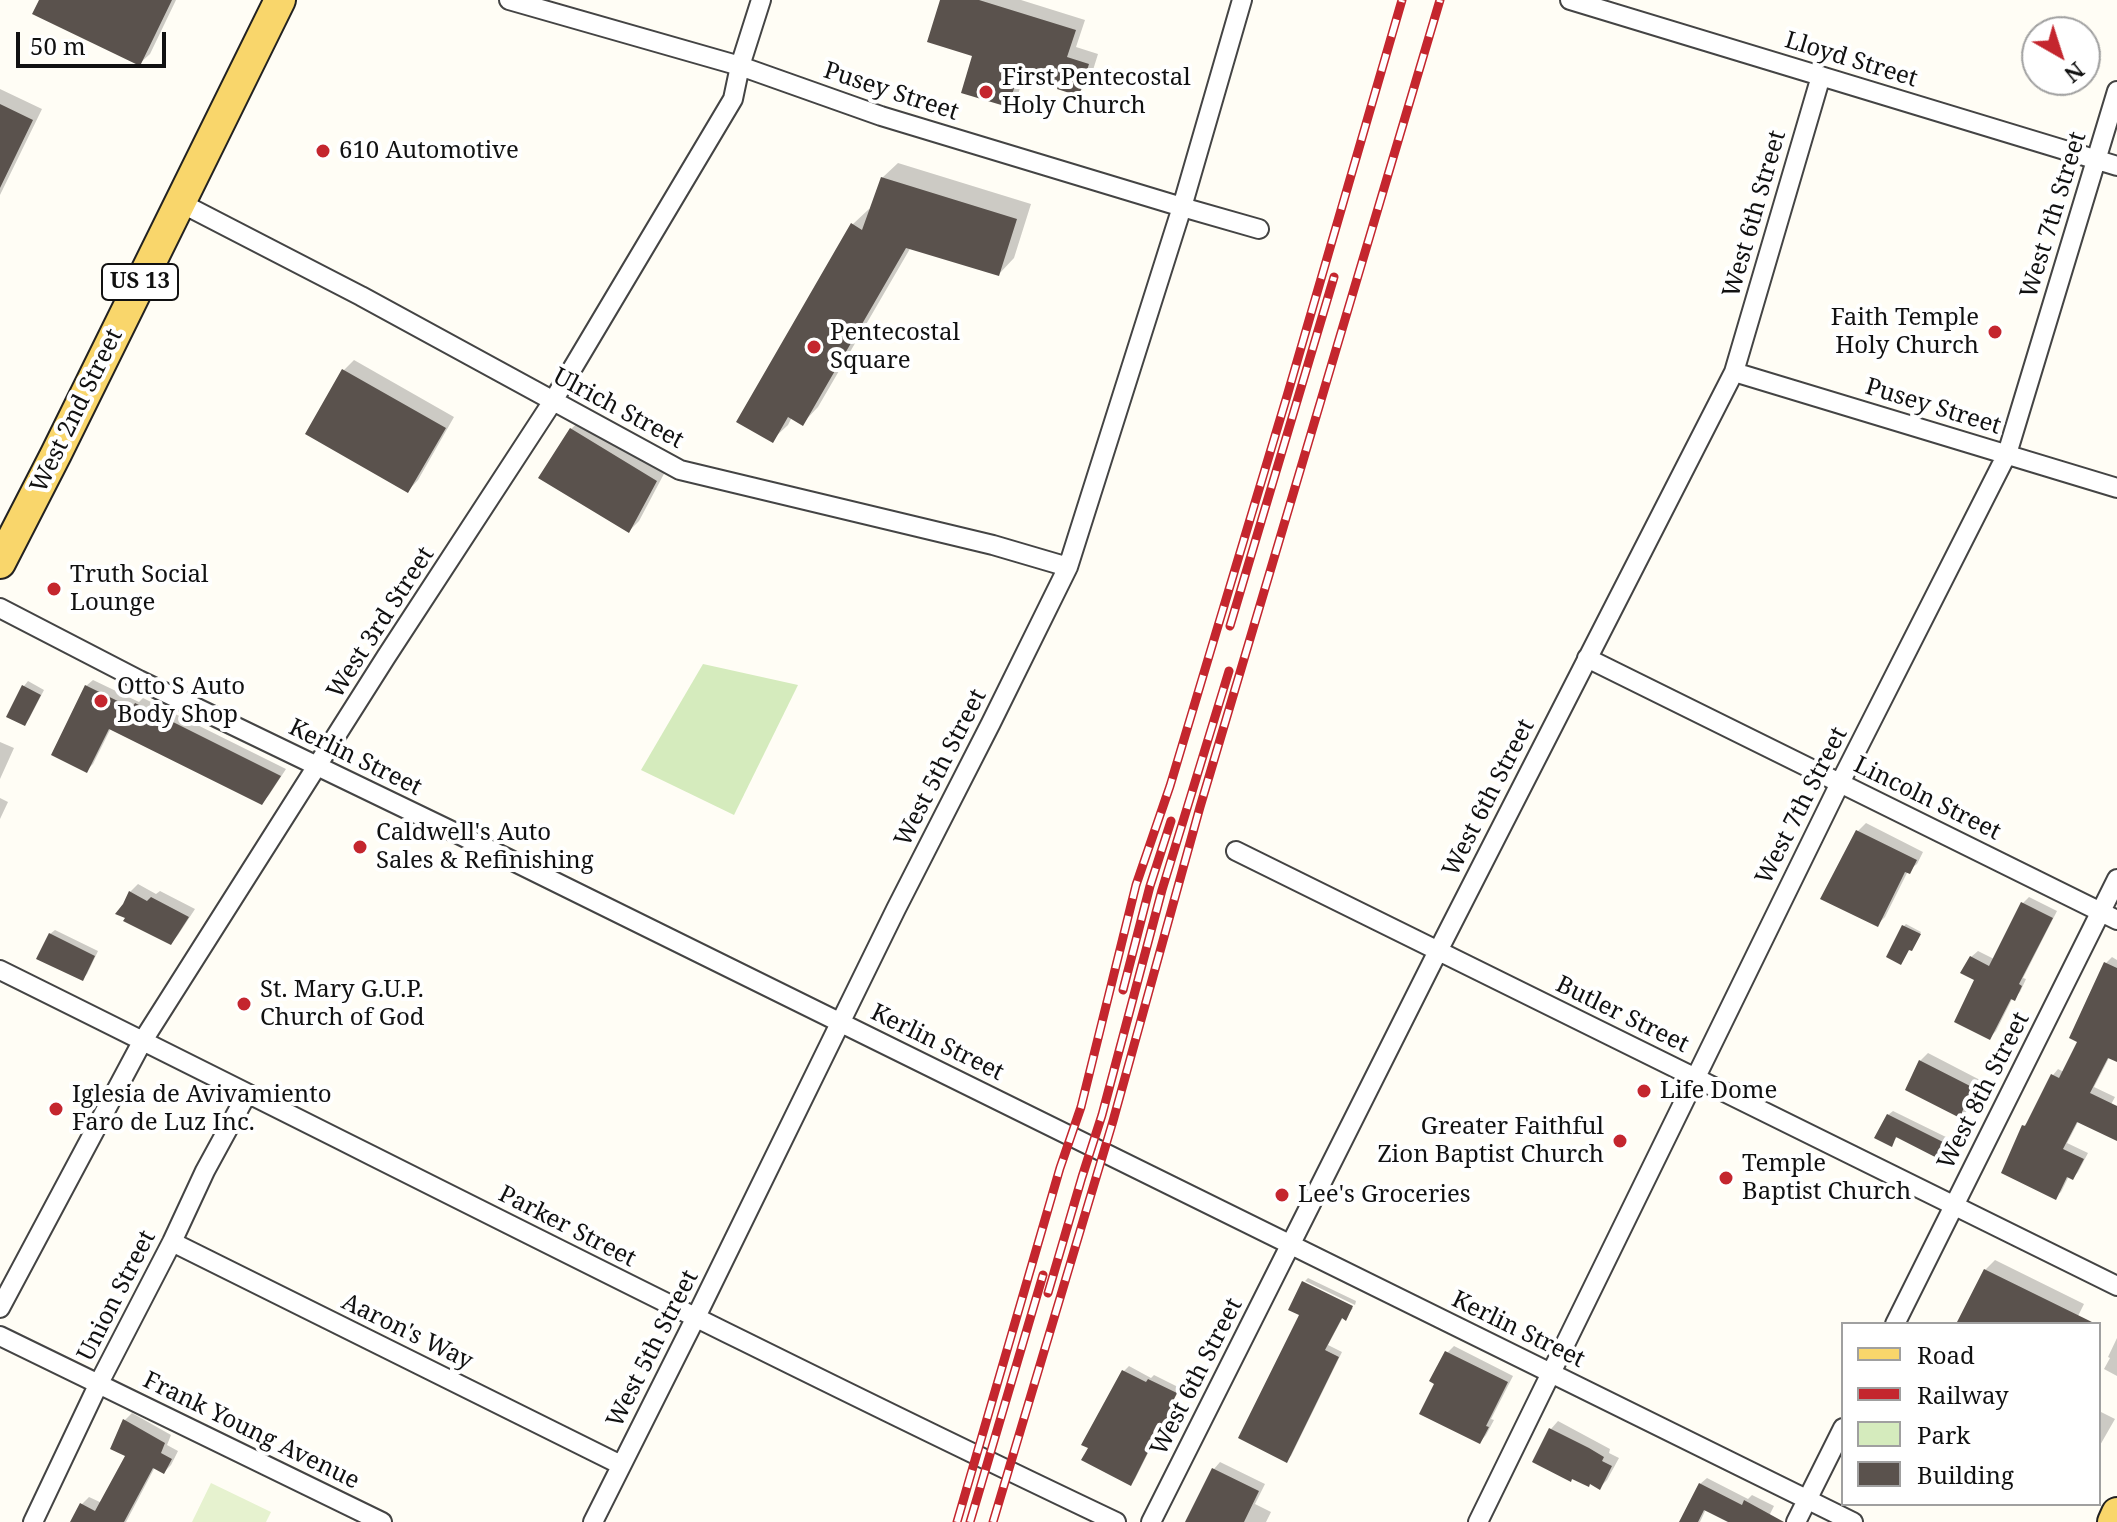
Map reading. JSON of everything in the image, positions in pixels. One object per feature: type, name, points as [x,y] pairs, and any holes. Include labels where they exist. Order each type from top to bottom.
[{"type":"main road","name":"West 2nd Street","points":[[0,563],[280,0]]},
{"type":"main road","points":[[2113,1522],[2117,1513]]},
{"type":"street","name":"Pusey Street","points":[[509,0],[740,66],[881,116],[1259,229]]},
{"type":"street","name":"West 3rd Street","points":[[0,1308],[142,1042],[386,657],[553,401],[733,99],[761,0]]},
{"type":"street","name":"West 5th Street","points":[[593,1522],[1068,567],[1182,207],[1242,0]]},
{"type":"street","name":"Lloyd Street","points":[[1570,0],[2117,166]]},
{"type":"street","name":"West 6th Street","points":[[1151,1522],[1734,372],[1821,76]]},
{"type":"street","name":"West 7th Street","points":[[1478,1522],[1840,783],[2007,454],[2117,91]]},
{"type":"street","name":"Ulrich Street","points":[[179,202],[361,296],[680,470],[993,545],[1068,567]]},
{"type":"street","name":"Pusey Street","points":[[1734,372],[2117,488]]},
{"type":"street","name":"Kerlin Street","points":[[0,608],[139,680],[1853,1522]]},
{"type":"street","name":"Lincoln Street","points":[[1587,658],[2109,916]]},
{"type":"street","name":"Butler Street","points":[[1236,851],[2117,1286]]},
{"type":"street","name":"West 8th Street","points":[[1896,1322],[1954,1205],[2109,916],[2117,879]]},
{"type":"street","name":"Parker Street","points":[[0,970],[695,1319],[1116,1522]]},
{"type":"street","name":"Union Street","points":[[33,1522],[205,1171],[247,1094]]},
{"type":"street","name":"Aaron's Way","points":[[172,1242],[621,1465]]},
{"type":"street","name":"Frank Young Avenue","points":[[0,1336],[382,1522]]},
{"type":"street","points":[[1796,1522],[1841,1432]]},
{"type":"green space","points":[[703,664],[798,685],[734,815],[641,770]]},
{"type":"green space","points":[[211,1483],[271,1512],[266,1522],[192,1522]]},
{"type":"building","points":[[39,0],[172,0],[140,66],[32,14]]},
{"type":"building","points":[[940,0],[979,0],[1076,30],[1067,57],[1089,64],[1079,96],[1057,89],[1059,83],[1020,70],[1008,107],[961,93],[972,56],[927,42]]},
{"type":"building","points":[[0,104],[33,120],[0,188]]},
{"type":"building","name":"Pentecostal Square","points":[[881,177],[1017,219],[999,276],[906,248],[803,426],[788,417],[773,443],[736,422],[851,223],[862,230]]},
{"type":"building","points":[[342,369],[446,428],[408,493],[305,434]]},
{"type":"building","points":[[570,428],[657,481],[629,533],[538,478]]},
{"type":"building","points":[[22,685],[41,695],[25,726],[6,717]]},
{"type":"building","points":[[85,685],[132,708],[135,703],[281,776],[262,805],[109,729],[87,773],[51,755]]},
{"type":"building","points":[[1856,830],[1917,860],[1910,874],[1905,872],[1878,927],[1820,899]]},
{"type":"building","points":[[129,891],[147,901],[151,897],[189,917],[171,945],[115,914]]},
{"type":"building","points":[[2021,902],[2053,918],[2019,984],[2022,986],[2015,1001],[2011,999],[1990,1040],[1954,1022],[1974,980],[1960,973],[1970,956],[1989,966]]},
{"type":"building","points":[[1902,925],[1921,934],[1901,965],[1886,957]]},
{"type":"building","points":[[49,933],[95,956],[83,981],[36,959]]},
{"type":"building","points":[[2104,962],[2117,968],[2117,1062],[2108,1058],[2090,1093],[2117,1106],[2117,1141],[2077,1122],[2063,1149],[2084,1159],[2073,1180],[2067,1177],[2056,1200],[2001,1173],[2022,1125],[2025,1126],[2051,1074],[2059,1078],[2077,1042],[2069,1038]]},
{"type":"building","points":[[1919,1060],[1974,1088],[1962,1112],[1962,1119],[1905,1090]]},
{"type":"building","points":[[1887,1114],[1945,1143],[1937,1158],[1896,1137],[1892,1147],[1874,1138]]},
{"type":"building","points":[[1984,1269],[2092,1322],[1957,1322]]},
{"type":"building","points":[[1302,1281],[1353,1306],[1346,1321],[1342,1318],[1325,1350],[1339,1357],[1287,1463],[1238,1438],[1299,1315],[1288,1310]]},
{"type":"building","points":[[1445,1351],[1508,1382],[1480,1444],[1419,1414],[1434,1384],[1429,1381]]},
{"type":"building","points":[[1122,1370],[1177,1393],[1170,1407],[1173,1408],[1131,1486],[1081,1460],[1088,1448],[1081,1445]]},
{"type":"building","points":[[123,1419],[165,1443],[161,1453],[172,1459],[164,1474],[153,1468],[124,1522],[70,1522],[80,1503],[95,1511],[125,1456],[110,1449]]},
{"type":"building","points":[[1549,1428],[1604,1457],[1602,1461],[1612,1466],[1600,1490],[1572,1479],[1571,1482],[1532,1462]]},
{"type":"building","points":[[1212,1468],[1259,1491],[1244,1522],[1185,1522]]},
{"type":"building","points":[[1699,1483],[1742,1505],[1744,1500],[1784,1522],[1728,1522],[1704,1510],[1698,1522],[1679,1522]]},
{"type":"railway","points":[[957,1522],[1060,1168],[1081,1107],[1136,885],[1170,786],[1402,0]]},
{"type":"railway","points":[[993,1522],[1113,1121],[1200,807],[1440,0]]},
{"type":"railway","points":[[1230,626],[1334,277]]},
{"type":"railway","points":[[1048,1293],[1102,1115],[1162,890],[1229,671]]},
{"type":"railway","points":[[1123,990],[1150,886],[1171,821]]},
{"type":"railway","points":[[970,1522],[1043,1275]]},
{"type":"place","name":"First Pentecostal Holy Church","points":[[986,92]]},
{"type":"place","name":"610 Automotive","points":[[323,151]]},
{"type":"place","name":"Faith Temple Holy Church","points":[[1995,332]]},
{"type":"place","name":"Pentecostal Square","points":[[814,347]]},
{"type":"place","name":"Truth Social Lounge","points":[[54,589]]},
{"type":"place","name":"Otto S Auto Body Shop","points":[[101,701]]},
{"type":"place","name":"Caldwell's Auto Sales & Refinishing","points":[[360,847]]},
{"type":"place","name":"St. Mary G.U.P. Church of God","points":[[244,1004]]},
{"type":"place","name":"Life Dome","points":[[1644,1091]]},
{"type":"place","name":"Iglesia de Avivamiento Faro de Luz Inc.","points":[[56,1109]]},
{"type":"place","name":"Greater Faithful Zion Baptist Church","points":[[1620,1141]]},
{"type":"place","name":"Temple Baptist Church","points":[[1726,1178]]},
{"type":"place","name":"Lee's Groceries","points":[[1282,1195]]}]
